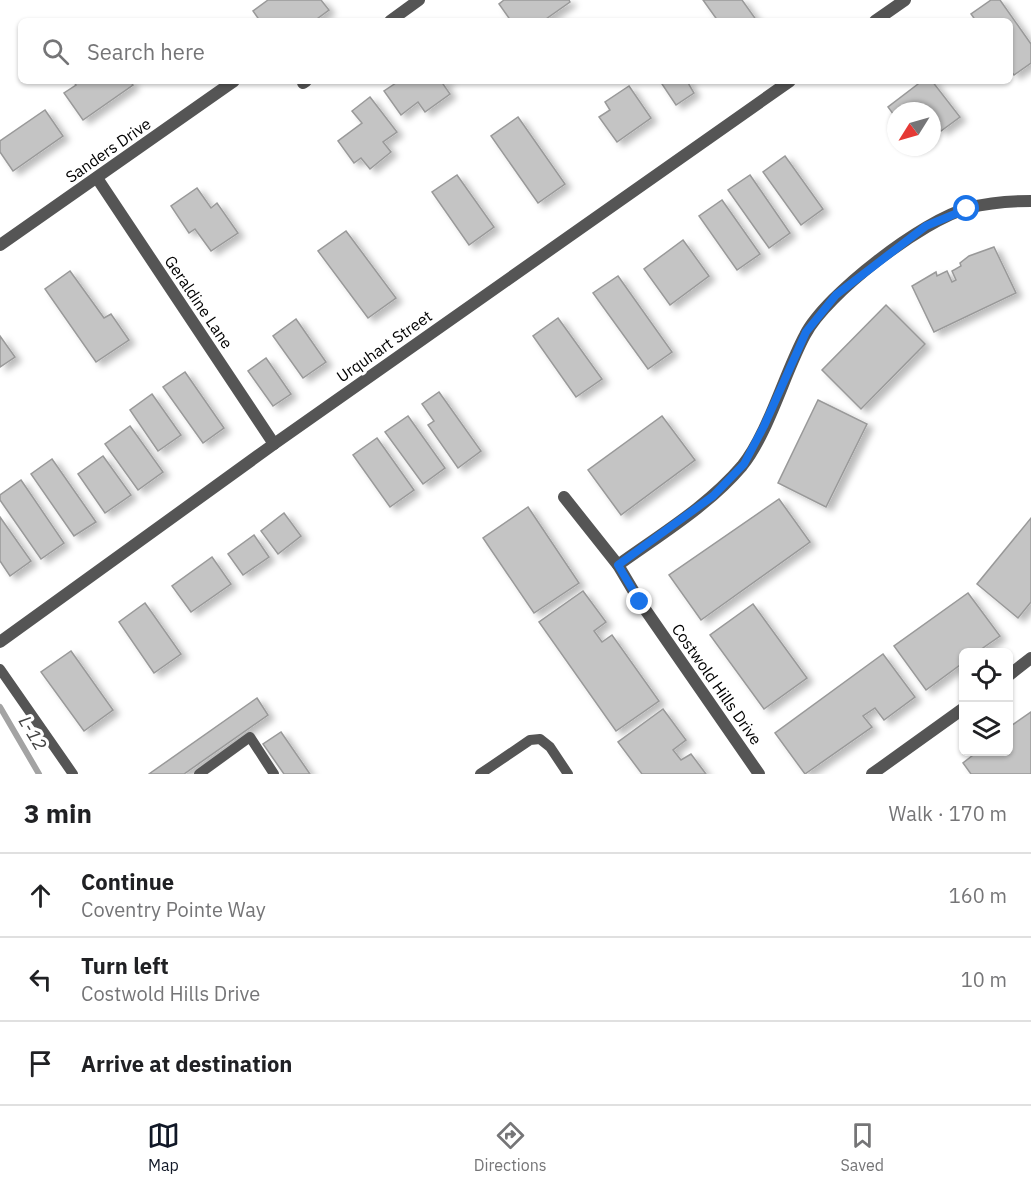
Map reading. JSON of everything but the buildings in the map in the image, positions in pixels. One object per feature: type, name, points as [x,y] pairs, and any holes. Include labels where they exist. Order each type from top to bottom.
[{"type":"street","points":[[394,18],[419,0]]},
{"type":"street","points":[[879,18],[905,0]]},
{"type":"street","name":"Sanders Drive","points":[[0,245],[230,84]]},
{"type":"street","name":"Urquhart Street","points":[[0,642],[274,444],[786,84]]},
{"type":"street","name":"Geraldine Lane","points":[[97,178],[274,444]]},
{"type":"street","points":[[618,565],[713,496],[744,464],[764,426],[806,332],[836,295],[926,226],[967,209],[1031,201]]},
{"type":"street","name":"Costwold Hills Drive","points":[[564,497],[618,565],[640,602],[759,774]]},
{"type":"street","points":[[1013,672],[1031,658]]},
{"type":"street","points":[[872,774],[959,711]]},
{"type":"lane","points":[[0,669],[73,774]]},
{"type":"lane","points":[[200,774],[250,737],[274,774]]},
{"type":"lane","points":[[480,774],[530,740],[540,739],[550,747],[568,774]]},
{"type":"waterway","name":"L-12","points":[[0,707],[39,774]]},
{"type":"route","points":[[640,602],[618,565],[713,496],[744,464],[764,426],[806,332],[836,295],[926,226],[967,209]]}]
